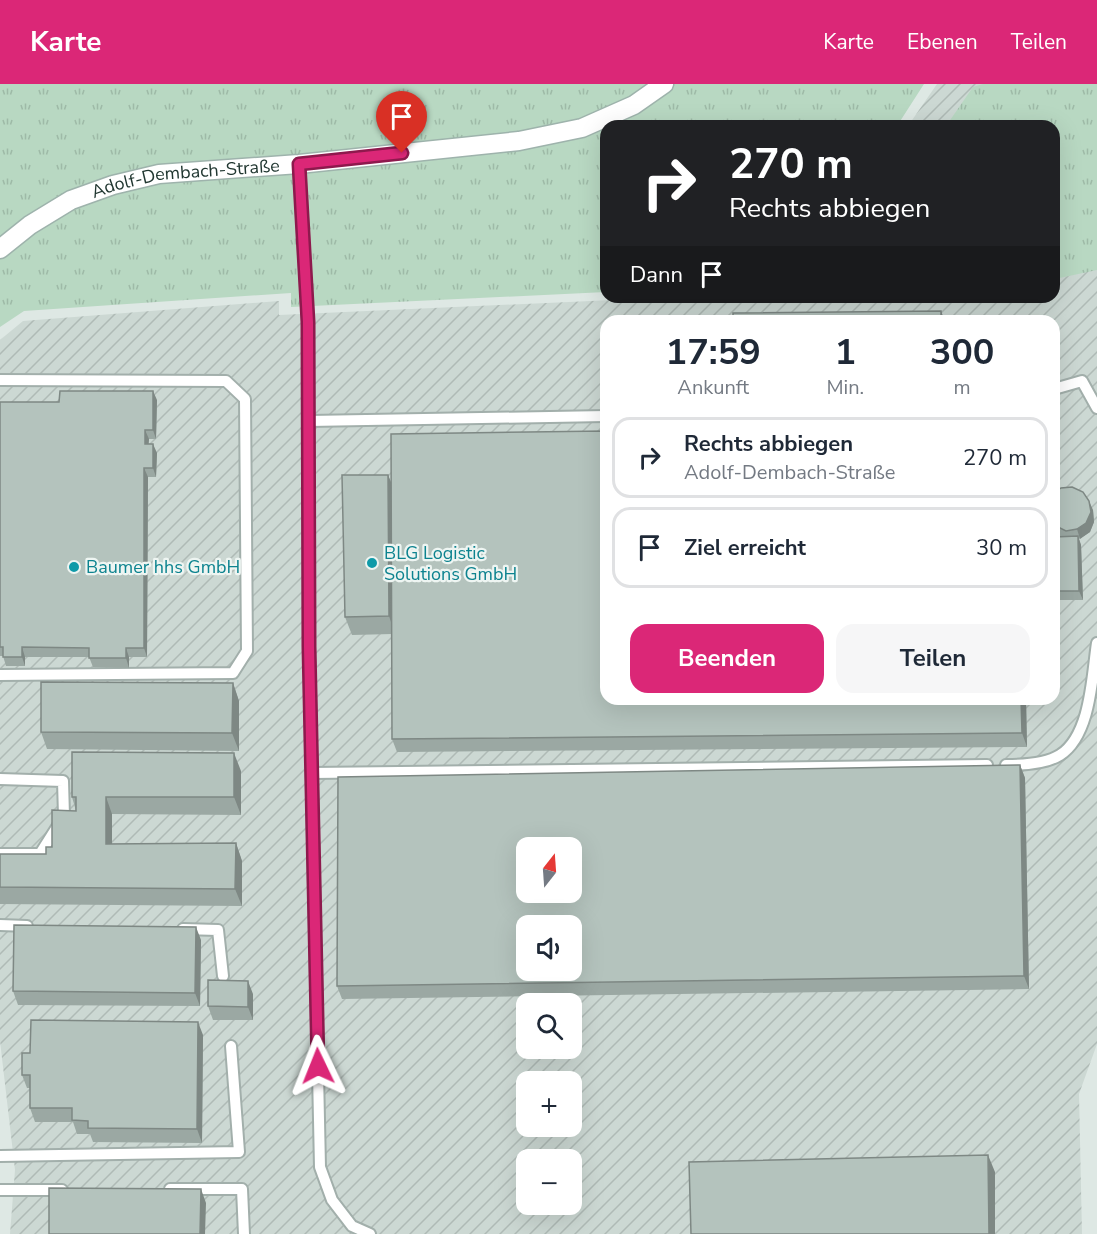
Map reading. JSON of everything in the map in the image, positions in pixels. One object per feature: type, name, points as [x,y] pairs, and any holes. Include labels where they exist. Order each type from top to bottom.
[{"type":"main road","name":"Adolf-Dembach-Straße","points":[[0,249],[30,225],[71,200],[113,185],[159,174],[299,164],[519,141],[582,128],[633,105],[664,84]]},
{"type":"lane","points":[[299,164],[308,322],[312,773],[320,1167],[332,1200],[352,1226],[370,1234]]},
{"type":"lane","points":[[0,380],[226,381],[245,399],[247,651],[233,673],[0,675]]},
{"type":"lane","points":[[1060,387],[1082,381],[1097,408]]},
{"type":"lane","points":[[309,421],[600,416]]},
{"type":"lane","points":[[312,773],[1016,765],[1041,761],[1060,755],[1076,738],[1086,714],[1097,643]]},
{"type":"lane","points":[[0,779],[63,781],[64,816],[40,854],[0,854]]},
{"type":"lane","points":[[0,925],[39,926]]},
{"type":"lane","points":[[170,929],[218,930],[223,976]]},
{"type":"lane","points":[[0,1156],[239,1152],[231,1046]]},
{"type":"lane","points":[[160,1189],[242,1189],[244,1234]]},
{"type":"lane","points":[[0,1190],[78,1190]]},
{"type":"shaded area","points":[[937,84],[1097,84],[1097,1044],[1079,1094],[1082,1234],[10,1234],[15,1170],[0,1041],[0,340],[23,321],[279,301],[279,315],[600,301],[600,303],[1060,303],[1060,120],[912,120]]},
{"type":"green space","points":[[0,84],[924,84],[901,120],[600,120],[600,292],[291,307],[291,293],[24,311],[0,327]]},
{"type":"green space","points":[[983,84],[1097,84],[1097,270],[1060,278],[1060,120],[950,120],[973,87]]},
{"type":"building","points":[[941,311],[941,315],[733,315],[733,313]]},
{"type":"building","name":"Baumer hhs GmbH","points":[[60,391],[153,391],[153,430],[145,430],[145,444],[153,444],[153,468],[144,468],[144,648],[126,648],[126,658],[89,658],[89,648],[22,647],[22,657],[3,657],[3,647],[0,647],[0,402],[59,402]]},
{"type":"building","points":[[600,431],[600,705],[1021,705],[1022,733],[392,739],[391,434]]},
{"type":"building","name":"BLG Logistic Solutions GmbH","points":[[342,475],[388,475],[389,616],[345,617]]},
{"type":"building","points":[[1072,487],[1083,492],[1089,501],[1091,512],[1086,523],[1077,529],[1066,531],[1060,528],[1061,488]]},
{"type":"building","points":[[1078,536],[1079,591],[1060,591],[1060,537]]},
{"type":"building","points":[[41,682],[233,683],[232,733],[41,732]]},
{"type":"building","points":[[72,752],[234,753],[234,797],[106,797],[106,844],[236,843],[235,889],[0,887],[0,854],[46,854],[46,847],[52,847],[52,810],[76,811],[76,797],[72,797]]},
{"type":"building","points":[[1020,765],[1024,976],[337,986],[338,777]]},
{"type":"building","points":[[14,925],[196,927],[195,993],[13,991]]},
{"type":"building","points":[[208,980],[248,981],[248,1007],[208,1006]]},
{"type":"building","points":[[31,1020],[198,1022],[197,1129],[88,1128],[88,1121],[72,1120],[72,1108],[30,1108],[30,1075],[22,1075],[22,1053],[30,1053]]},
{"type":"building","points":[[988,1155],[989,1234],[691,1234],[689,1162]]},
{"type":"building","points":[[49,1188],[201,1189],[200,1234],[49,1234]]},
{"type":"place","name":"BLG Logistic Solutions GmbH","points":[[372,563]]},
{"type":"place","name":"Baumer hhs GmbH","points":[[74,567]]},
{"type":"route","points":[[318,1066],[309,647],[308,322],[299,164],[402,153]]}]
